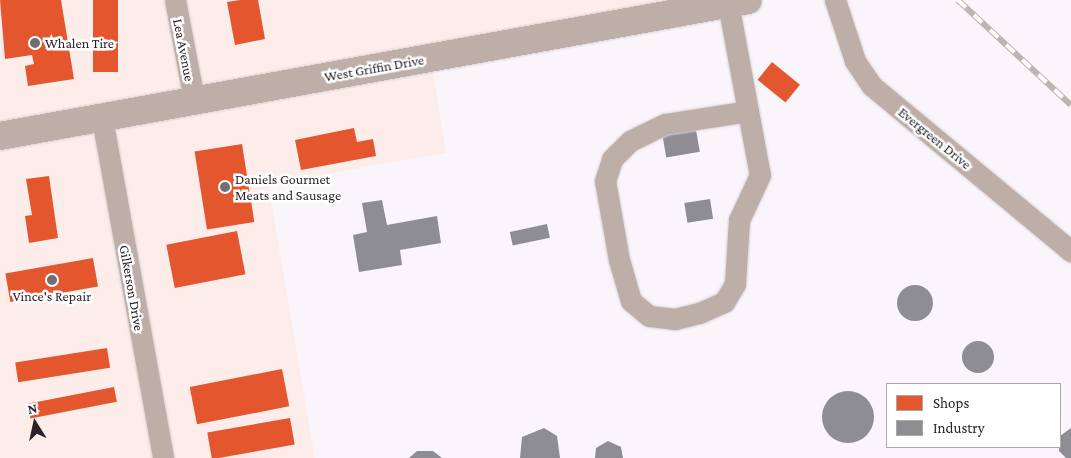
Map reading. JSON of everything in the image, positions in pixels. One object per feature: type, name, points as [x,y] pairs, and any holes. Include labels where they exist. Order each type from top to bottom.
[{"type":"main road","name":"West Griffin Drive","points":[[0,136],[738,2]]},
{"type":"street","name":"Lea Avenue","points":[[175,0],[194,100]]},
{"type":"street","name":"Evergreen Drive","points":[[834,0],[855,61],[872,86],[1071,251]]},
{"type":"street","points":[[738,2],[748,111],[760,176],[739,220],[735,284],[724,302],[699,314],[675,319],[649,316],[630,301],[619,260],[605,181],[612,159],[630,141],[665,124],[748,111]]},
{"type":"street","name":"Gilkerson Drive","points":[[102,118],[163,458]]},
{"type":"shaded area","points":[[0,0],[749,0],[431,58],[446,153],[268,184],[315,458],[0,458]]},
{"type":"building: Shops","name":"Whalen Tire","points":[[0,0],[61,0],[74,79],[28,86],[25,66],[34,64],[32,55],[5,59]]},
{"type":"building: Shops","points":[[93,0],[118,0],[118,72],[93,72]]},
{"type":"building: Shops","points":[[258,0],[265,39],[235,45],[227,2]]},
{"type":"building: Shops","points":[[772,62],[800,85],[786,103],[758,80]]},
{"type":"building: Shops","points":[[354,128],[357,142],[373,139],[376,156],[301,170],[295,140]]},
{"type":"building: Shops","name":"Daniels Gourmet Meats and Sausage","points":[[242,144],[254,222],[207,230],[195,152]]},
{"type":"building: Shops","points":[[49,176],[58,238],[29,243],[25,216],[32,215],[26,179]]},
{"type":"building: Shops","points":[[237,231],[245,274],[175,288],[166,245]]},
{"type":"building: Shops","name":"Vince's Repair","points":[[93,258],[98,287],[10,302],[5,273]]},
{"type":"building: Shops","points":[[107,348],[110,368],[18,382],[15,363]]},
{"type":"building: Shops","points":[[282,369],[289,406],[197,424],[190,387]]},
{"type":"building: Shops","points":[[114,387],[117,402],[30,419],[28,404]]},
{"type":"building: Shops","points":[[290,418],[295,445],[212,458],[207,433]]},
{"type":"building: Industry","points":[[696,130],[700,152],[666,158],[663,136]]},
{"type":"building: Industry","points":[[710,199],[713,219],[687,223],[684,203]]},
{"type":"building: Industry","points":[[382,200],[387,225],[437,216],[441,243],[400,250],[402,265],[359,272],[353,235],[367,232],[362,203]]},
{"type":"building: Industry","points":[[547,224],[550,238],[513,246],[510,232]]},
{"type":"building: Industry","points":[[915,285],[927,291],[933,303],[927,315],[915,321],[903,315],[897,303],[903,291]]},
{"type":"building: Industry","points":[[978,341],[984,342],[989,346],[993,351],[993,363],[989,368],[984,372],[978,373],[972,372],[967,368],[963,363],[962,357],[963,351],[967,346],[972,342]]},
{"type":"building: Industry","points":[[843,391],[853,391],[867,398],[874,412],[874,422],[867,436],[853,443],[843,443],[833,439],[826,432],[822,422],[822,412],[826,402],[833,395]]},
{"type":"building: Industry","points":[[544,428],[557,436],[560,458],[520,458],[522,437]]},
{"type":"building: Industry","points":[[1071,428],[1071,458],[1066,458],[1059,451],[1061,448],[1061,435]]},
{"type":"building: Industry","points":[[608,441],[621,447],[623,458],[595,458],[596,448]]},
{"type":"building: Industry","points":[[417,451],[433,451],[442,458],[409,458]]},
{"type":"railway","points":[[958,0],[1071,105]]},
{"type":"place","name":"Whalen Tire","points":[[35,43]]},
{"type":"place","name":"Daniels Gourmet Meats and Sausage","points":[[225,187]]},
{"type":"place","name":"Vince's Repair","points":[[52,280]]}]
